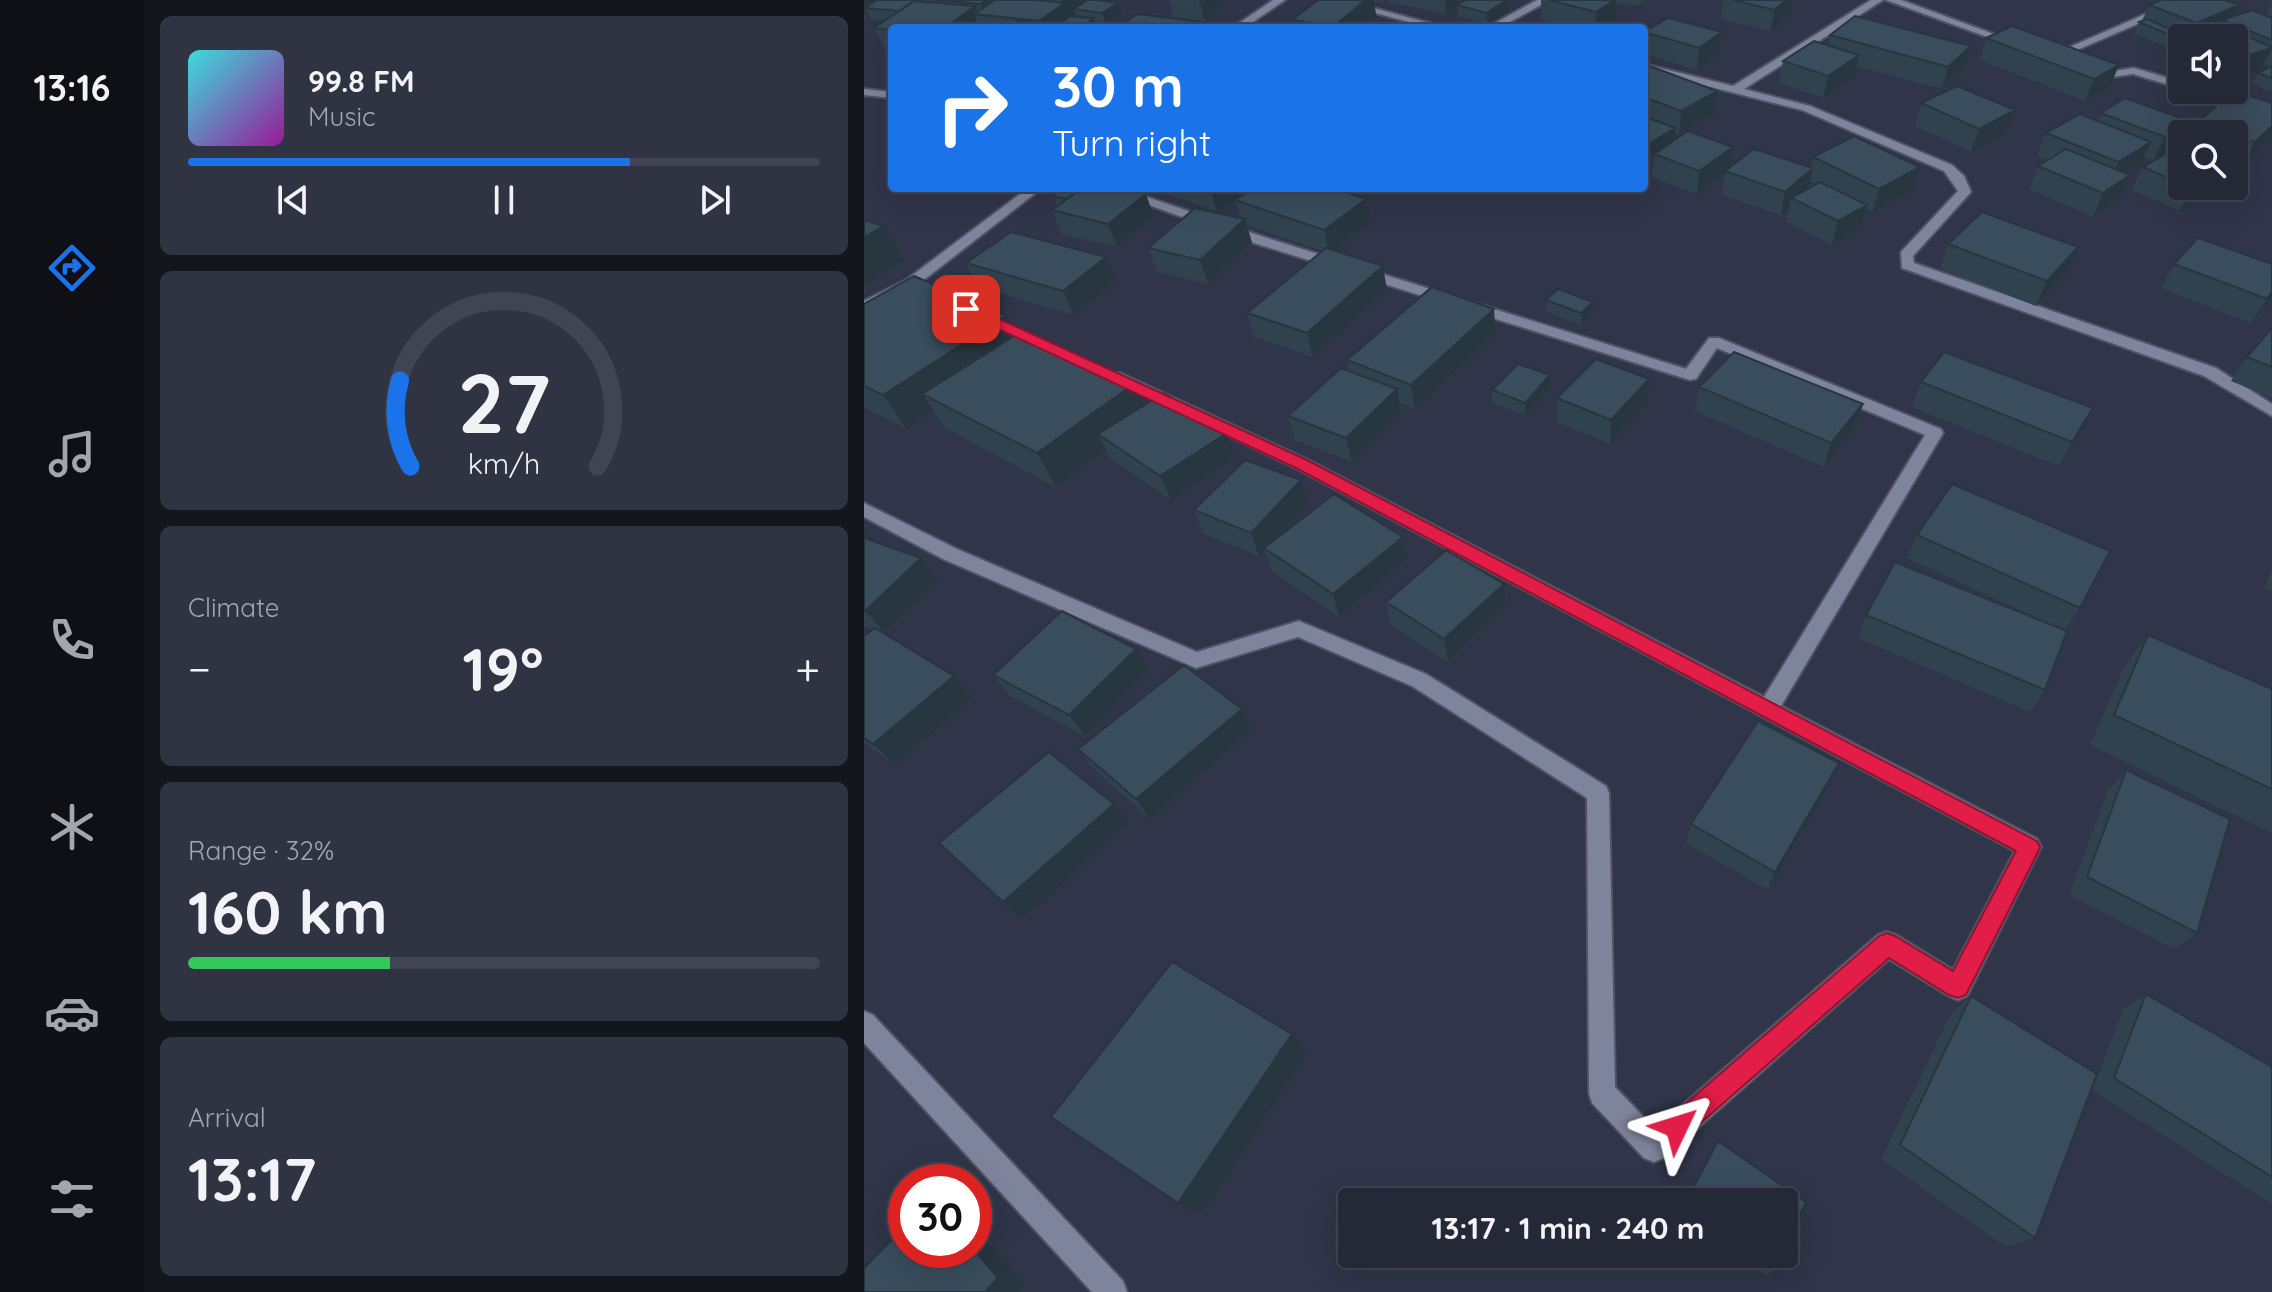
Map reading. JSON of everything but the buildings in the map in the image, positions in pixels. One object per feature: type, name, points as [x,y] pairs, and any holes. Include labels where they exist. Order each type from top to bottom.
[{"type":"street","points":[[1243,24],[1280,0]]},
{"type":"street","points":[[1332,0],[1427,24]]},
{"type":"street","points":[[1508,24],[1517,22],[1545,0]]},
{"type":"street","points":[[1734,90],[1878,0]]},
{"type":"street","points":[[1891,0],[2023,46]]},
{"type":"street","points":[[2052,57],[2181,1]]},
{"type":"street","points":[[2037,52],[2065,61]]},
{"type":"street","points":[[2078,66],[2105,75],[2134,71],[2168,82]]},
{"type":"street","points":[[1648,68],[1806,108],[1948,168],[1959,179],[1965,192],[1906,255],[1907,265],[2210,372],[2272,411]]},
{"type":"street","points":[[864,92],[888,95]]},
{"type":"street","points":[[2240,104],[2272,114]]},
{"type":"street","points":[[864,307],[911,283],[1031,192]]},
{"type":"street","points":[[1120,192],[1259,240],[1690,375],[1714,341],[1935,433],[1767,710]]},
{"type":"street","points":[[911,283],[940,296]]},
{"type":"street","points":[[864,509],[950,554],[1196,660],[1299,629],[1419,680],[1598,793],[1602,1093],[1654,1148],[1887,944],[1958,987],[2029,847],[1302,464],[1099,370]]},
{"type":"street","points":[[865,1026],[1112,1292]]},
{"type":"route","points":[[966,309],[1302,464],[2029,847],[1958,987],[1887,944],[1677,1127]]}]
